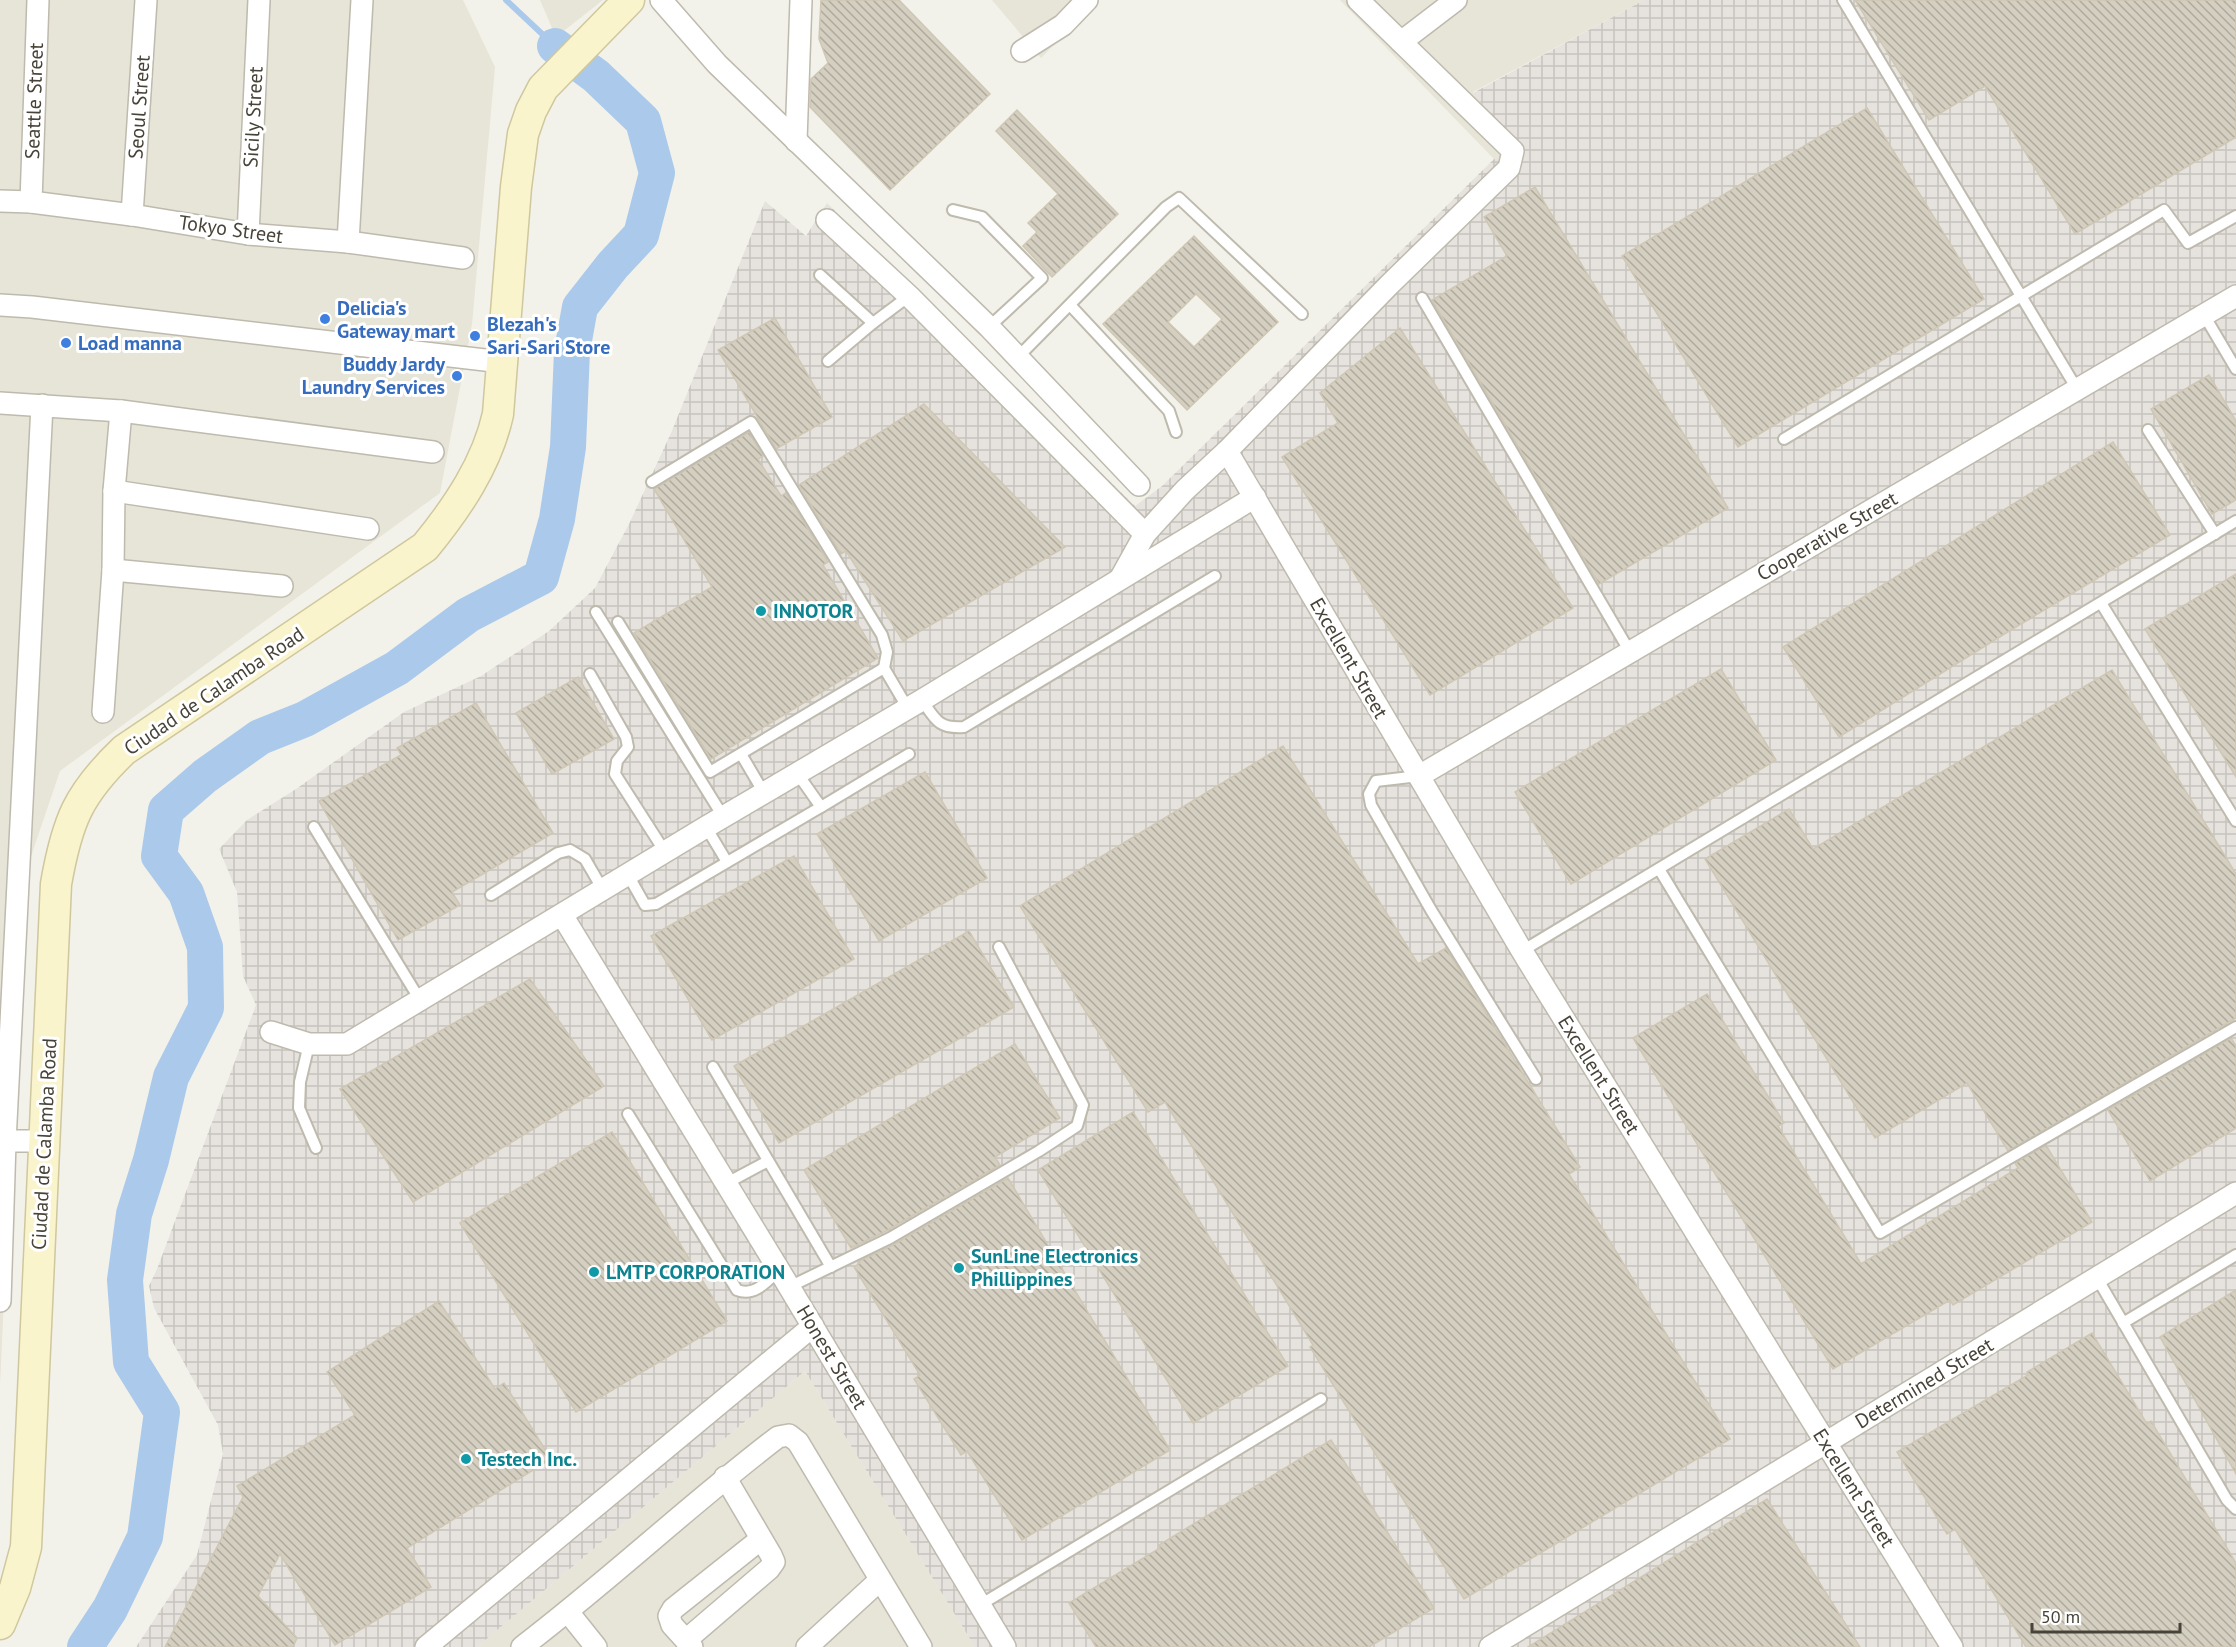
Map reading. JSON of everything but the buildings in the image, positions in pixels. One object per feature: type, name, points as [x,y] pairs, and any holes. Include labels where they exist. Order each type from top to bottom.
[{"type":"main road","name":"Ciudad de Calamba Road","points":[[0,1624],[15,1588],[26,1547],[56,884],[69,827],[77,807],[101,772],[124,750],[425,547],[452,514],[484,456],[494,432],[498,414],[519,154],[531,111],[543,88],[622,6]]},
{"type":"street","name":"Seattle Street","points":[[31,202],[38,0]]},
{"type":"street","name":"Seoul Street","points":[[132,215],[146,0]]},
{"type":"street","name":"Sicily Street","points":[[248,234],[259,0]]},
{"type":"street","points":[[348,242],[362,0]]},
{"type":"street","points":[[661,0],[717,64],[989,327],[1138,485]]},
{"type":"street","points":[[796,141],[801,0]]},
{"type":"street","points":[[1022,51],[1063,25],[1087,0]]},
{"type":"street","points":[[1120,580],[1145,534],[1185,490],[1227,451],[1389,285],[1509,168],[1514,151],[1358,0]]},
{"type":"street","points":[[1401,42],[1456,0]]},
{"type":"street","name":"Tokyo Street","points":[[0,201],[31,202],[132,215],[248,234],[348,242],[463,258]]},
{"type":"street","points":[[827,220],[909,296],[1145,534]]},
{"type":"street","name":"Cooperative Street","points":[[1419,776],[2236,296]]},
{"type":"street","points":[[0,305],[44,308],[502,362]]},
{"type":"street","points":[[0,403],[121,411],[433,452]]},
{"type":"street","points":[[0,1301],[2,1141],[42,405]]},
{"type":"street","points":[[103,712],[113,570],[114,491],[121,411]]},
{"type":"street","name":"Excellent Street","points":[[1227,451],[1522,951],[1952,1647]]},
{"type":"street","points":[[114,491],[368,529]]},
{"type":"street","points":[[271,1032],[309,1044],[347,1044],[1255,497]]},
{"type":"street","points":[[113,570],[282,586]]},
{"type":"street","name":"Honest Street","points":[[562,915],[784,1278],[1005,1647]]},
{"type":"street","points":[[2,1141],[44,1141]]},
{"type":"street","name":"Determined Street","points":[[1490,1647],[2236,1193]]},
{"type":"street","points":[[426,1647],[813,1326]]},
{"type":"street","points":[[522,1647],[568,1612],[725,1477],[778,1437],[789,1435],[798,1443],[921,1647]]},
{"type":"street","points":[[725,1477],[761,1539],[774,1562],[770,1569],[689,1643],[672,1625],[669,1617],[673,1609],[761,1539]]},
{"type":"street","points":[[807,1647],[880,1580]]},
{"type":"street","points":[[568,1612],[596,1647]]},
{"type":"lane","points":[[1843,0],[2077,389]]},
{"type":"lane","points":[[1018,357],[1166,207],[1179,198],[1302,314]]},
{"type":"lane","points":[[953,210],[982,217],[1042,278],[989,327]]},
{"type":"lane","points":[[1785,439],[2164,210],[2188,243],[2236,216]]},
{"type":"lane","points":[[820,275],[873,323]]},
{"type":"lane","points":[[828,361],[909,296]]},
{"type":"lane","points":[[1422,298],[1629,652]]},
{"type":"lane","points":[[1070,304],[1169,411],[1176,432]]},
{"type":"lane","points":[[2204,315],[2236,369]]},
{"type":"lane","points":[[618,622],[710,772],[884,668],[887,652],[882,635],[752,422],[652,482]]},
{"type":"lane","points":[[2148,430],[2215,534]]},
{"type":"lane","points":[[1522,951],[2236,521]]},
{"type":"lane","points":[[884,668],[914,704],[938,723],[950,728],[964,727],[1215,576]]},
{"type":"lane","points":[[2101,603],[2236,822]]},
{"type":"lane","points":[[596,612],[715,822],[727,862]]},
{"type":"lane","points":[[590,674],[626,736],[628,747],[617,761],[615,774],[665,852]]},
{"type":"lane","points":[[741,754],[764,793]]},
{"type":"lane","points":[[628,875],[645,905],[650,905],[909,754]]},
{"type":"lane","points":[[797,773],[821,807]]},
{"type":"lane","points":[[1419,776],[1377,781],[1369,794],[1371,805],[1431,910],[1536,1079]]},
{"type":"lane","points":[[314,826],[420,1000]]},
{"type":"lane","points":[[491,895],[558,853],[570,850],[585,860],[603,890]]},
{"type":"lane","points":[[1659,869],[1880,1233],[2236,1027]]},
{"type":"lane","points":[[628,1114],[737,1290],[745,1293],[757,1290],[784,1278],[831,1266],[890,1238],[1039,1151],[1077,1126],[1083,1105],[999,946]]},
{"type":"lane","points":[[309,1044],[300,1082],[299,1108],[316,1148]]},
{"type":"lane","points":[[713,1067],[831,1266]]},
{"type":"lane","points":[[725,1184],[768,1161]]},
{"type":"lane","points":[[2123,1323],[2236,1255]]},
{"type":"lane","points":[[2097,1278],[2227,1500],[2236,1509]]},
{"type":"lane","points":[[980,1605],[1322,1399]]},
{"type":"shaded area","points":[[0,0],[463,0],[495,67],[472,324],[440,493],[60,771],[23,880],[0,1386]]},
{"type":"shaded area","points":[[540,0],[603,0],[556,37]]},
{"type":"shaded area","points":[[992,0],[1098,0],[1041,58]]},
{"type":"shaded area","points":[[1340,0],[1644,0],[1473,92],[1521,150],[1494,159]]},
{"type":"shaded area","points":[[1644,0],[2236,0],[2236,1647],[975,1647],[805,1371],[477,1647],[136,1647],[197,1555],[223,1454],[218,1425],[154,1308],[149,1286],[256,1005],[243,976],[237,892],[219,849],[247,820],[296,789],[404,712],[481,676],[549,631],[595,588],[630,522],[671,433],[765,201],[806,236],[827,203],[1135,506],[1162,486],[1494,159],[1520,150],[1473,93]]},
{"type":"shaded area","points":[[805,1371],[975,1647],[477,1647]]},
{"type":"waterway","points":[[506,0],[555,46]]},
{"type":"waterway","points":[[85,1647],[110,1609],[145,1537],[162,1412],[131,1362],[125,1280],[134,1214],[151,1160],[171,1077],[206,1008],[205,947],[186,893],[159,856],[166,810],[205,776],[260,737],[305,719],[397,668],[468,615],[541,577],[557,519],[568,447],[572,351],[580,307],[613,265],[641,235],[657,173],[643,121],[596,76],[555,46]]},
{"type":"place","name":"Delicia's Gateway mart","points":[[325,319]]},
{"type":"place","name":"Blezah's Sari-Sari Store","points":[[475,336]]},
{"type":"place","name":"Load manna","points":[[66,343]]},
{"type":"place","name":"Buddy Jardy Laundry Services","points":[[457,376]]},
{"type":"place","name":"INNOTOR","points":[[761,611]]},
{"type":"place","name":"SunLine Electronics Phillippines","points":[[959,1268]]},
{"type":"place","name":"LMTP CORPORATION","points":[[594,1272]]},
{"type":"place","name":"Testech Inc.","points":[[466,1459]]}]
